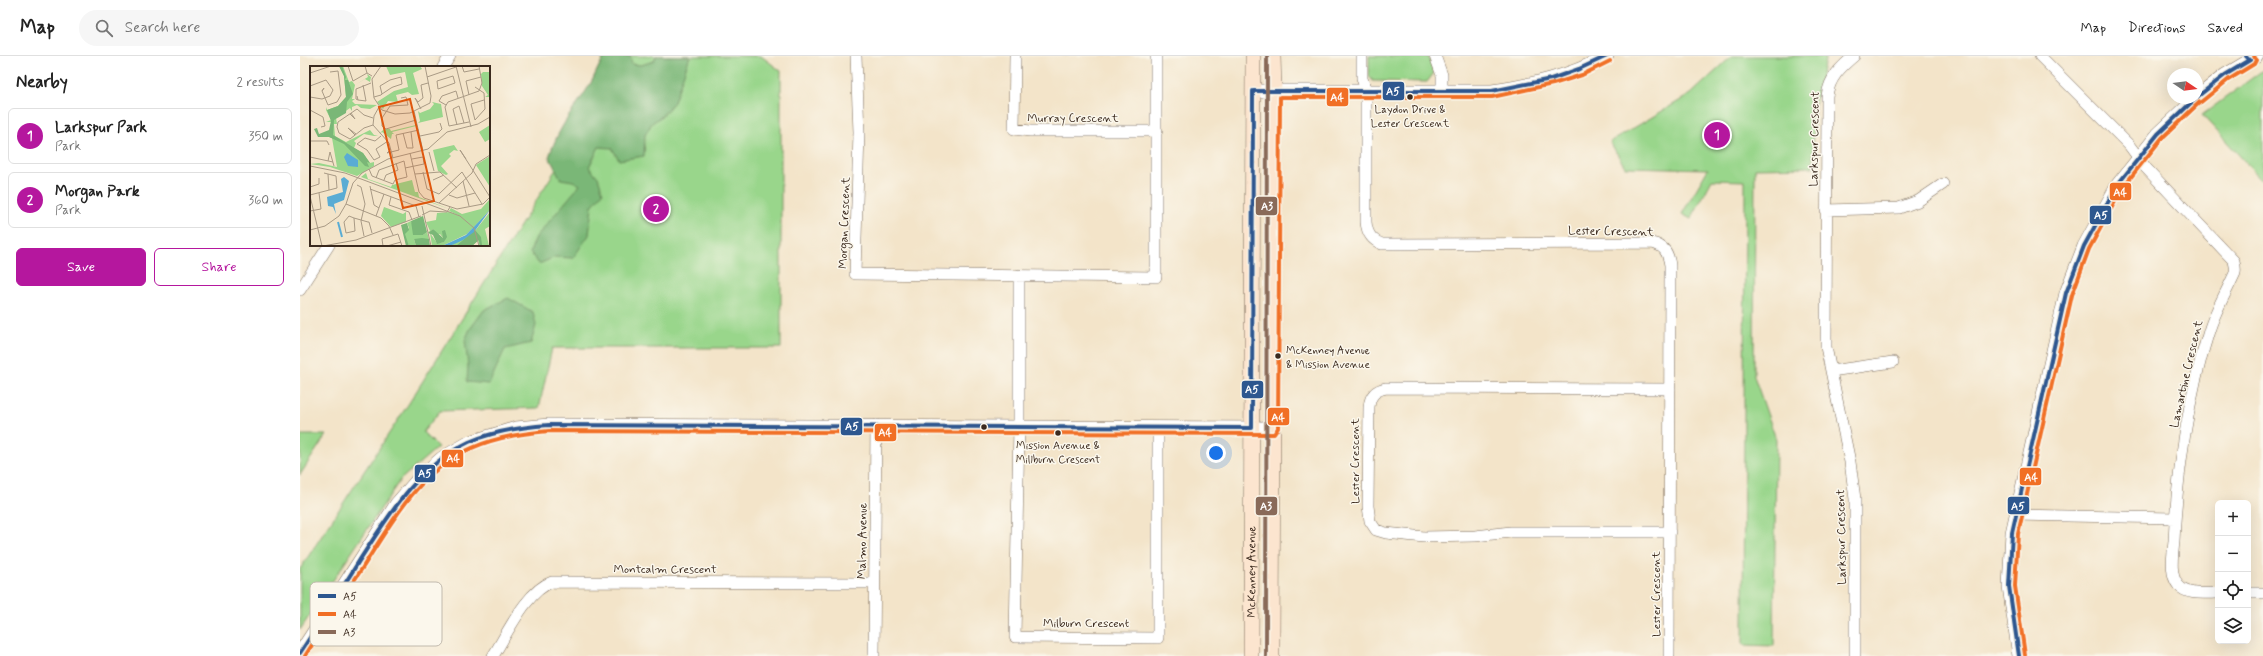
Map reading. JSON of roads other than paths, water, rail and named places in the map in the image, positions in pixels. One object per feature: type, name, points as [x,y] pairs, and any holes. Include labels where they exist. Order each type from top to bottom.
[{"type":"main road","name":"McKenney Avenue","points":[[1251,656],[1253,56]]},
{"type":"main road","name":"McKenney Avenue","points":[[1272,656],[1273,56]]},
{"type":"street","points":[[444,66],[450,56]]},
{"type":"street","name":"Morgan Crescent","points":[[856,56],[859,132],[855,274],[1156,277],[1156,56]]},
{"type":"street","name":"Murray Crescent","points":[[1015,56],[1014,130],[1157,131]]},
{"type":"street","name":"Lester Crescent","points":[[1362,56],[1362,78],[1366,91],[1366,222],[1370,236],[1382,244],[1652,243],[1660,245],[1668,254],[1670,265],[1669,656]]},
{"type":"street","points":[[1435,56],[1442,75],[1442,91]]},
{"type":"street","points":[[1253,91],[1492,91],[1525,86],[1567,74],[1590,60],[1607,56]]},
{"type":"street","name":"Larkspur Crescent","points":[[1854,56],[1835,75],[1827,91],[1826,347],[1850,462],[1855,499],[1855,656]]},
{"type":"street","points":[[2040,56],[2118,134],[2138,157]]},
{"type":"street","points":[[2203,92],[2251,57]]},
{"type":"street","points":[[2019,656],[2010,586],[2010,553],[2016,515],[2066,293],[2079,257],[2098,218],[2118,184],[2138,157],[2189,104]]},
{"type":"street","name":"Lamartine Crescent","points":[[2138,157],[2146,168],[2229,254],[2236,266],[2235,273],[2221,299],[2204,345],[2182,448],[2175,518],[2173,572],[2175,581],[2181,588],[2190,593],[2215,593]]},
{"type":"street","points":[[1826,210],[1899,208],[1918,201],[1943,184]]},
{"type":"street","points":[[300,290],[328,246]]},
{"type":"street","points":[[1019,275],[1019,426]]},
{"type":"street","points":[[1830,371],[1892,362]]},
{"type":"street","name":"Lester Crescent","points":[[1670,389],[1380,389],[1374,394],[1369,407],[1368,506],[1370,521],[1376,530],[1386,533],[1424,537],[1475,536],[1511,532],[1670,532]]},
{"type":"street","points":[[346,582],[407,490],[442,458],[485,436],[516,428],[549,425],[1272,428]]},
{"type":"street","name":"Malmo Avenue","points":[[874,656],[876,426]]},
{"type":"street","name":"Milburn Crescent","points":[[1019,426],[1015,637],[1158,638],[1158,428]]},
{"type":"street","points":[[2016,515],[2175,518]]},
{"type":"street","name":"Montcalm Crescent","points":[[493,656],[528,601],[540,587],[552,582],[874,584]]},
{"type":"street","points":[[2251,593],[2263,593]]},
{"type":"street","points":[[300,652],[310,637]]},
{"type":"place","name":"Laydon Drive & Lester Crescent","points":[[1410,97]]},
{"type":"place","name":"Larkspur Park","points":[[1717,135]]},
{"type":"place","name":"Morgan Park","points":[[656,209]]},
{"type":"place","name":"McKenney Avenue & Mission Avenue","points":[[1278,356]]},
{"type":"place","name":"Mission Avenue & Millburn Crescent","points":[[1058,433]]}]
